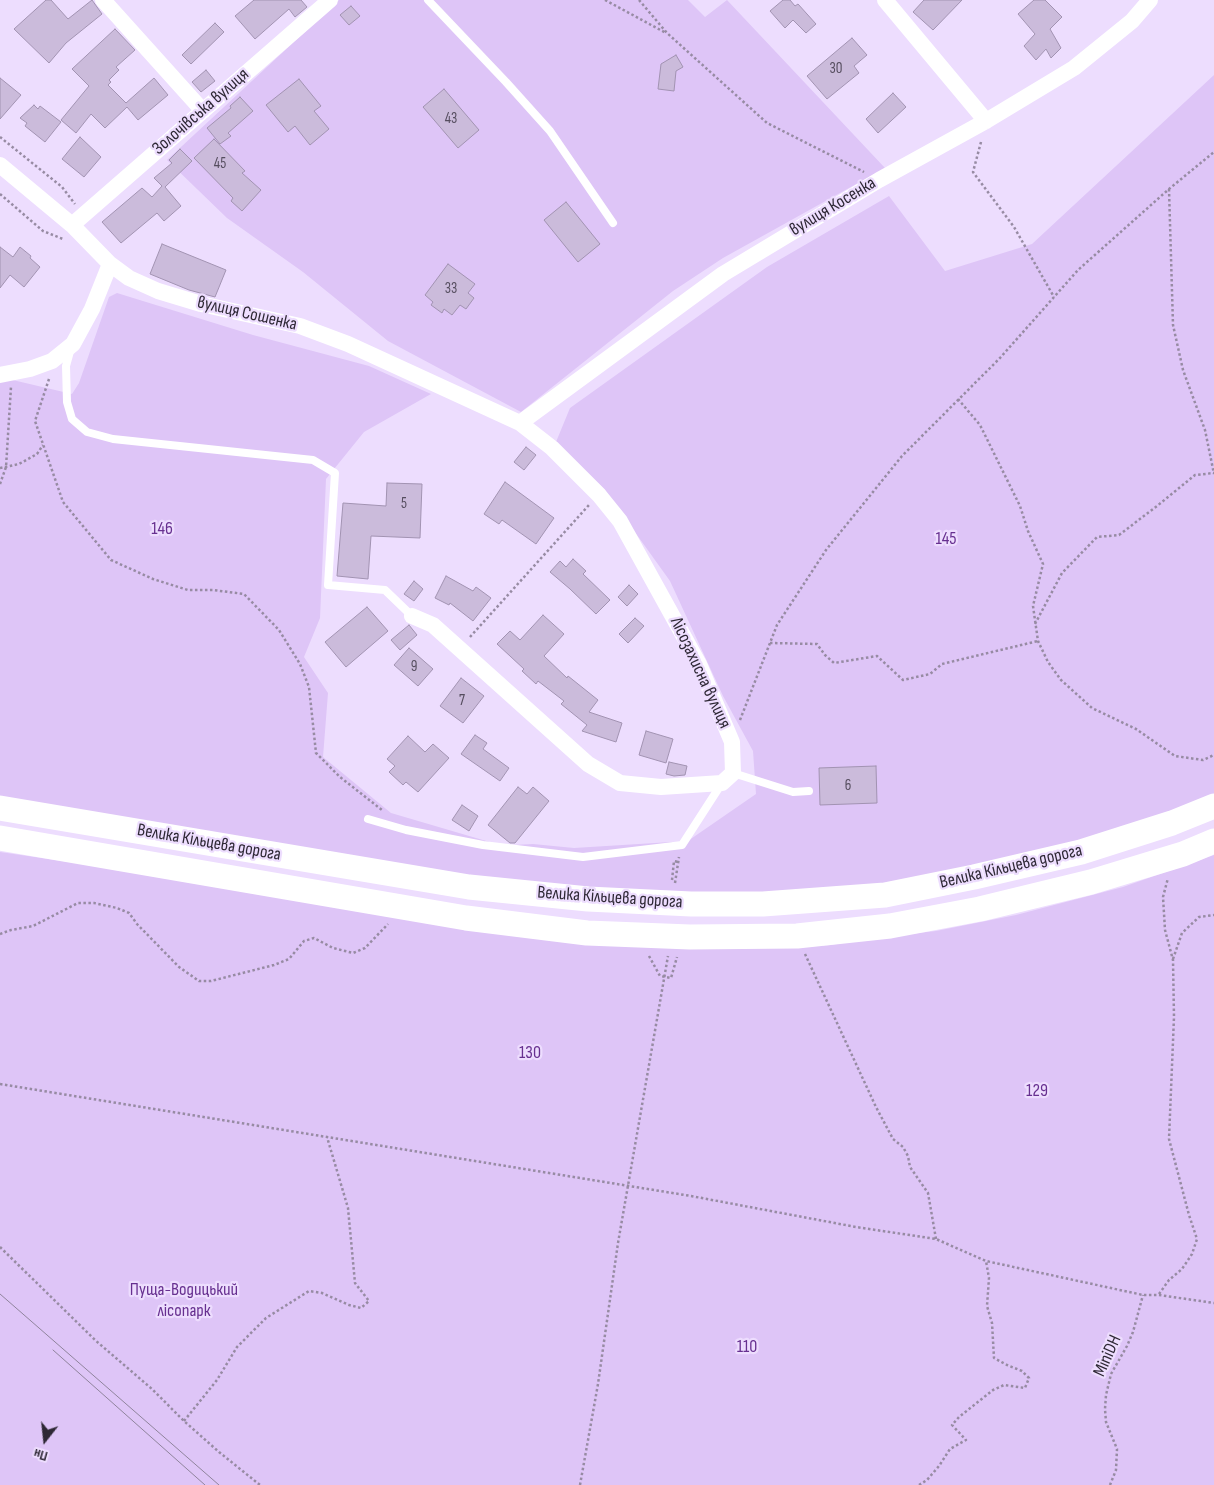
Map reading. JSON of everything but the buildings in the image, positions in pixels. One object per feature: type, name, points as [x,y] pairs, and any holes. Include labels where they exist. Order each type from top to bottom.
[{"type":"main road","name":"Велика Кільцева дорога","points":[[0,808],[469,887],[588,899],[691,904],[763,904],[885,895],[974,877],[1081,852],[1214,806]]},
{"type":"main road","name":"Велика Кільцева дорога","points":[[0,838],[494,922],[587,933],[690,937],[797,936],[890,926],[980,909],[1091,882],[1183,854],[1214,841]]},
{"type":"street","points":[[103,0],[203,111]]},
{"type":"street","name":"Золочівська вулиця","points":[[78,220],[330,0]]},
{"type":"street","points":[[885,0],[986,121]]},
{"type":"street","name":"вулиця Косенка","points":[[520,423],[723,274],[879,180],[986,121],[1074,68],[1132,21],[1150,0]]},
{"type":"street","name":"вулиця Сошенка","points":[[0,165],[78,220],[110,264],[129,278],[158,291],[201,304],[300,326],[348,344],[520,423]]},
{"type":"street","points":[[6,374],[52,360],[72,344],[92,309],[110,264]]},
{"type":"street","name":"Лісозахисна вулиця","points":[[520,423],[552,448],[599,495],[620,521],[700,664],[732,742],[727,778]]},
{"type":"street","points":[[412,616],[433,625],[588,764],[620,783],[662,787],[727,778]]},
{"type":"lane","points":[[428,0],[550,131],[613,223]]},
{"type":"lane","points":[[72,344],[66,366],[67,402],[72,419],[87,432],[113,439],[313,460],[335,473],[328,585],[385,590],[412,616]]},
{"type":"lane","points":[[368,819],[406,830],[483,845],[583,857],[682,846],[727,778],[793,792],[809,791]]},
{"type":"path","points":[[605,0],[667,33]]},
{"type":"path","points":[[639,0],[667,33],[767,123],[879,180]]},
{"type":"path","points":[[986,121],[973,172],[1014,227],[1054,297]]},
{"type":"path","points":[[0,137],[62,187],[78,220]]},
{"type":"path","points":[[732,742],[777,625],[826,550],[902,456],[1000,358],[1078,270],[1168,189],[1214,152]]},
{"type":"path","points":[[1035,625],[1062,573],[1097,537],[1119,535],[1195,475],[1214,473],[1204,430],[1183,370],[1173,325],[1168,189]]},
{"type":"path","points":[[52,360],[49,383],[35,421],[63,502],[110,560],[153,579],[188,590],[213,590],[244,594],[279,630],[300,664],[308,687],[316,753],[340,777],[406,830]]},
{"type":"path","points":[[0,484],[6,467],[6,374]]},
{"type":"path","points":[[958,399],[980,425],[1020,506],[1042,564],[1032,606],[1038,641],[1048,662],[1061,680],[1092,708],[1136,729],[1175,756],[1203,760],[1214,755]]},
{"type":"path","points":[[0,468],[19,464],[37,454],[43,445]]},
{"type":"path","points":[[1209,451],[1214,459]]},
{"type":"path","points":[[459,649],[599,495]]},
{"type":"path","points":[[770,643],[817,644],[834,663],[877,656],[903,680],[930,674],[942,664],[1038,641]]},
{"type":"path","points":[[1159,1295],[1169,1280],[1182,1269],[1192,1254],[1197,1239],[1169,1139],[1174,1017],[1173,960],[1165,930],[1163,897],[1170,871],[1183,854]]},
{"type":"path","points":[[672,880],[674,861],[678,862]]},
{"type":"path","points":[[676,873],[677,866]]},
{"type":"path","points":[[0,934],[34,926],[78,903],[94,903],[117,908],[129,913],[137,924],[179,967],[199,981],[211,981],[274,965],[289,959],[304,941],[314,938],[333,948],[354,953],[365,948],[390,922]]},
{"type":"path","points":[[1173,960],[1182,933],[1199,917],[1214,915]]},
{"type":"path","points":[[797,936],[876,1107],[893,1139],[903,1147],[908,1156],[910,1167],[928,1193],[936,1239]]},
{"type":"path","points":[[580,1485],[598,1384],[618,1243],[669,950]]},
{"type":"path","points":[[646,951],[660,976],[671,978],[678,954]]},
{"type":"path","points":[[0,1084],[691,1196],[856,1227],[936,1239],[986,1261],[1143,1294],[1214,1303]]},
{"type":"path","points":[[184,1421],[217,1380],[237,1347],[266,1318],[309,1291],[322,1292],[349,1305],[361,1308],[370,1301],[355,1283],[348,1208],[327,1137]]},
{"type":"path","points":[[0,1247],[95,1340],[219,1452],[260,1485]]},
{"type":"path","points":[[919,1485],[927,1480],[950,1449],[966,1440],[952,1425],[959,1417],[993,1390],[1004,1385],[1025,1388],[1029,1378],[1022,1371],[994,1358],[992,1324],[987,1306],[989,1278],[986,1261]]},
{"type":"path","name":"MiniDH","points":[[1110,1485],[1116,1470],[1117,1449],[1106,1422],[1106,1395],[1111,1374],[1133,1332],[1143,1294]]},
{"type":"green space","points":[[339,0],[688,0],[705,17],[727,0],[885,168],[723,258],[673,291],[521,412],[388,341],[303,272],[227,218],[167,160]]},
{"type":"green space","name":"145","points":[[1214,75],[1214,806],[885,895],[588,899],[0,808],[0,377],[72,394],[79,383],[109,297],[117,293],[253,335],[369,366],[431,394],[364,432],[326,479],[320,618],[304,657],[328,693],[323,757],[391,813],[493,843],[574,848],[671,842],[682,845],[756,794],[753,751],[723,696],[670,581],[604,489],[556,442],[570,408],[767,267],[889,196],[945,271],[1032,244]]},
{"type":"green space","points":[[0,852],[90,865],[802,947],[936,931],[1016,915],[1123,887],[1214,855],[1214,1485],[0,1485]]},
{"type":"tram line","points":[[0,1294],[219,1485]]},
{"type":"tram line","points":[[53,1350],[205,1485]]},
{"type":"park label","name":"146","points":[[162,529]]},
{"type":"park label","name":"130","points":[[530,1053]]},
{"type":"park label","name":"129","points":[[1037,1091]]},
{"type":"park label","name":"Пуща-Водицький лісопарк","points":[[184,1300]]},
{"type":"park label","name":"110","points":[[747,1347]]}]
